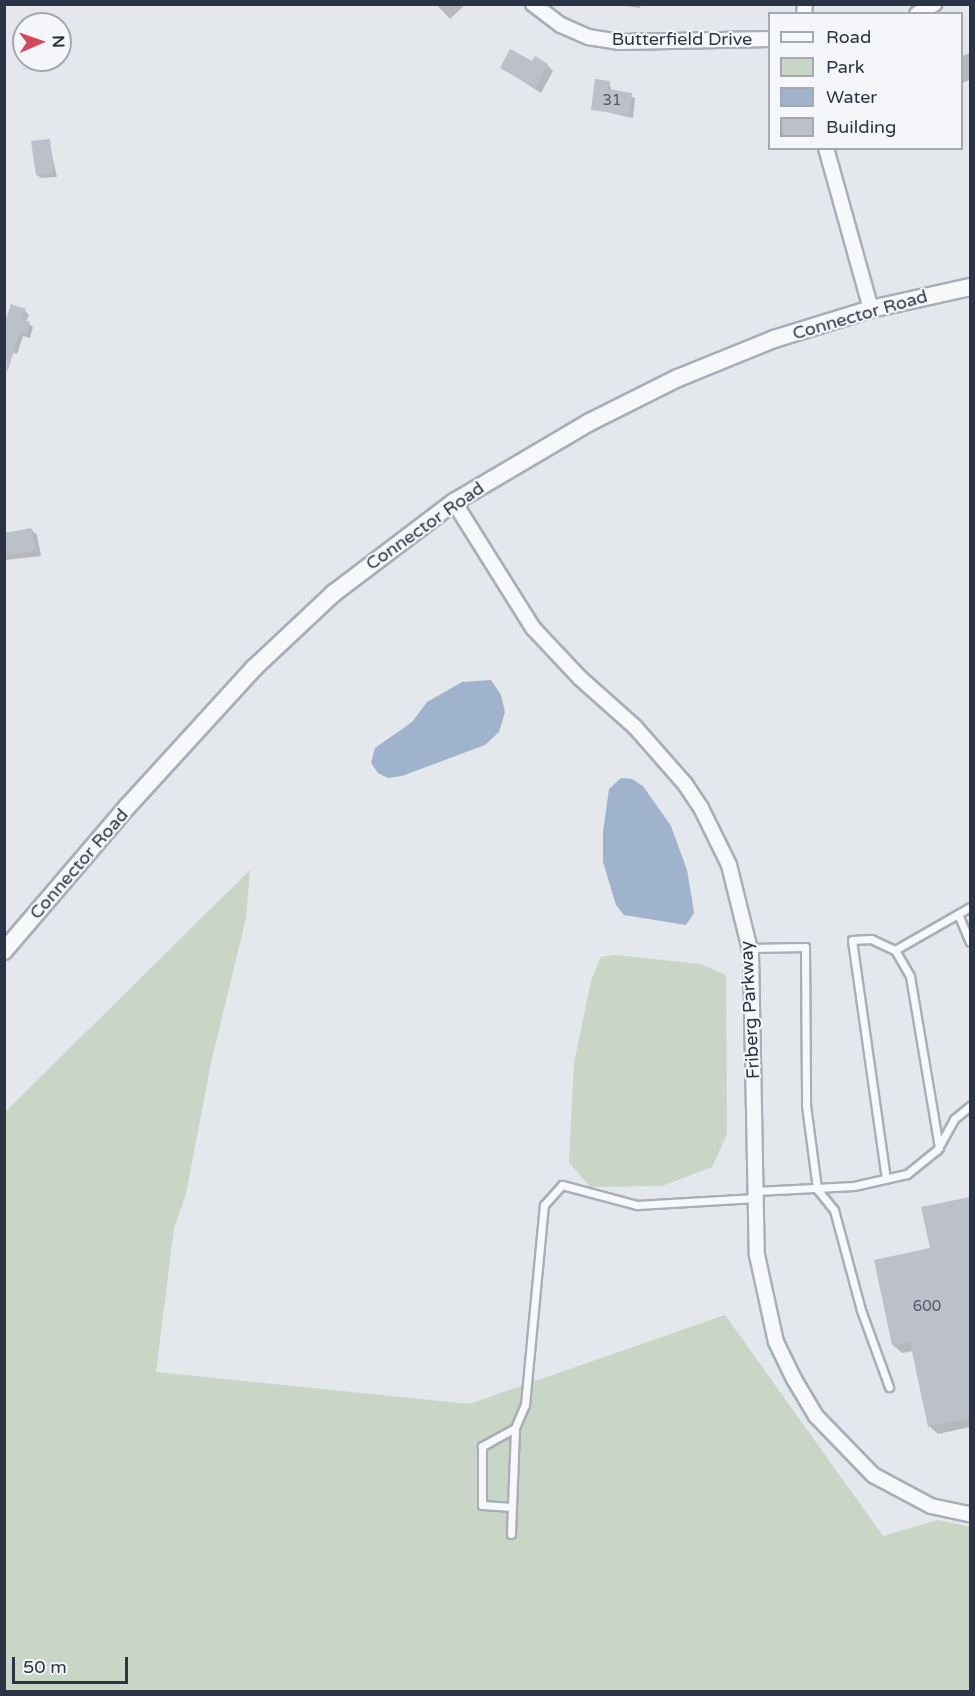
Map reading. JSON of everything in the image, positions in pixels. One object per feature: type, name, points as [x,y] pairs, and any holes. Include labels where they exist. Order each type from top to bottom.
[{"type":"street","name":"Butterfield Drive","points":[[533,4],[588,38],[630,42],[768,39]]},
{"type":"street","points":[[920,12],[934,4]]},
{"type":"street","points":[[827,150],[872,309]]},
{"type":"street","name":"Connector Road","points":[[4,951],[128,806],[254,669],[334,593],[454,502],[588,423],[678,378],[774,339],[872,309],[970,287]]},
{"type":"street","name":"Friberg Parkway","points":[[454,502],[533,628],[665,757],[701,808],[729,865],[750,948],[757,1254],[776,1342],[816,1416],[873,1475],[931,1506],[970,1514]]},
{"type":"lane","points":[[895,950],[970,906]]},
{"type":"lane","points":[[958,914],[970,942]]},
{"type":"lane","points":[[886,1179],[852,940],[871,939],[895,950],[910,976],[939,1148]]},
{"type":"lane","points":[[750,948],[805,947],[806,1105],[817,1189],[834,1210],[861,1310],[889,1387]]},
{"type":"lane","points":[[511,1534],[515,1428],[525,1405],[544,1205],[562,1185],[637,1205],[817,1189],[886,1179],[907,1174],[939,1148],[954,1119],[970,1106]]},
{"type":"lane","points":[[512,1507],[482,1505],[482,1446],[515,1428]]},
{"type":"green space","points":[[250,870],[246,918],[211,1063],[186,1194],[174,1228],[156,1372],[469,1404],[725,1315],[883,1536],[938,1520],[970,1527],[970,1691],[5,1692],[5,1112]]},
{"type":"green space","points":[[615,955],[700,964],[726,975],[727,1134],[712,1167],[662,1186],[590,1187],[569,1162],[574,1063],[591,981],[601,957]]},
{"type":"water","points":[[491,680],[501,695],[505,712],[499,732],[485,745],[402,776],[388,778],[378,773],[371,763],[375,748],[412,722],[427,702],[462,682]]},
{"type":"water","points":[[621,778],[632,779],[643,786],[671,826],[687,870],[692,899],[694,913],[686,925],[624,915],[616,905],[603,862],[603,832],[609,789]]},
{"type":"building","points":[[510,49],[532,61],[535,56],[548,64],[535,88],[500,68]]},
{"type":"building","points":[[595,79],[610,81],[608,89],[632,93],[629,115],[591,110]]},
{"type":"building","points":[[50,139],[54,173],[36,175],[31,141]]},
{"type":"building","points":[[11,304],[26,309],[22,319],[30,322],[26,335],[20,333],[7,372],[4,324]]},
{"type":"building","points":[[31,528],[36,550],[6,556],[4,533]]},
{"type":"building","points":[[970,1197],[970,1415],[966,1419],[928,1427],[910,1342],[892,1345],[874,1260],[930,1248],[921,1207]]}]
